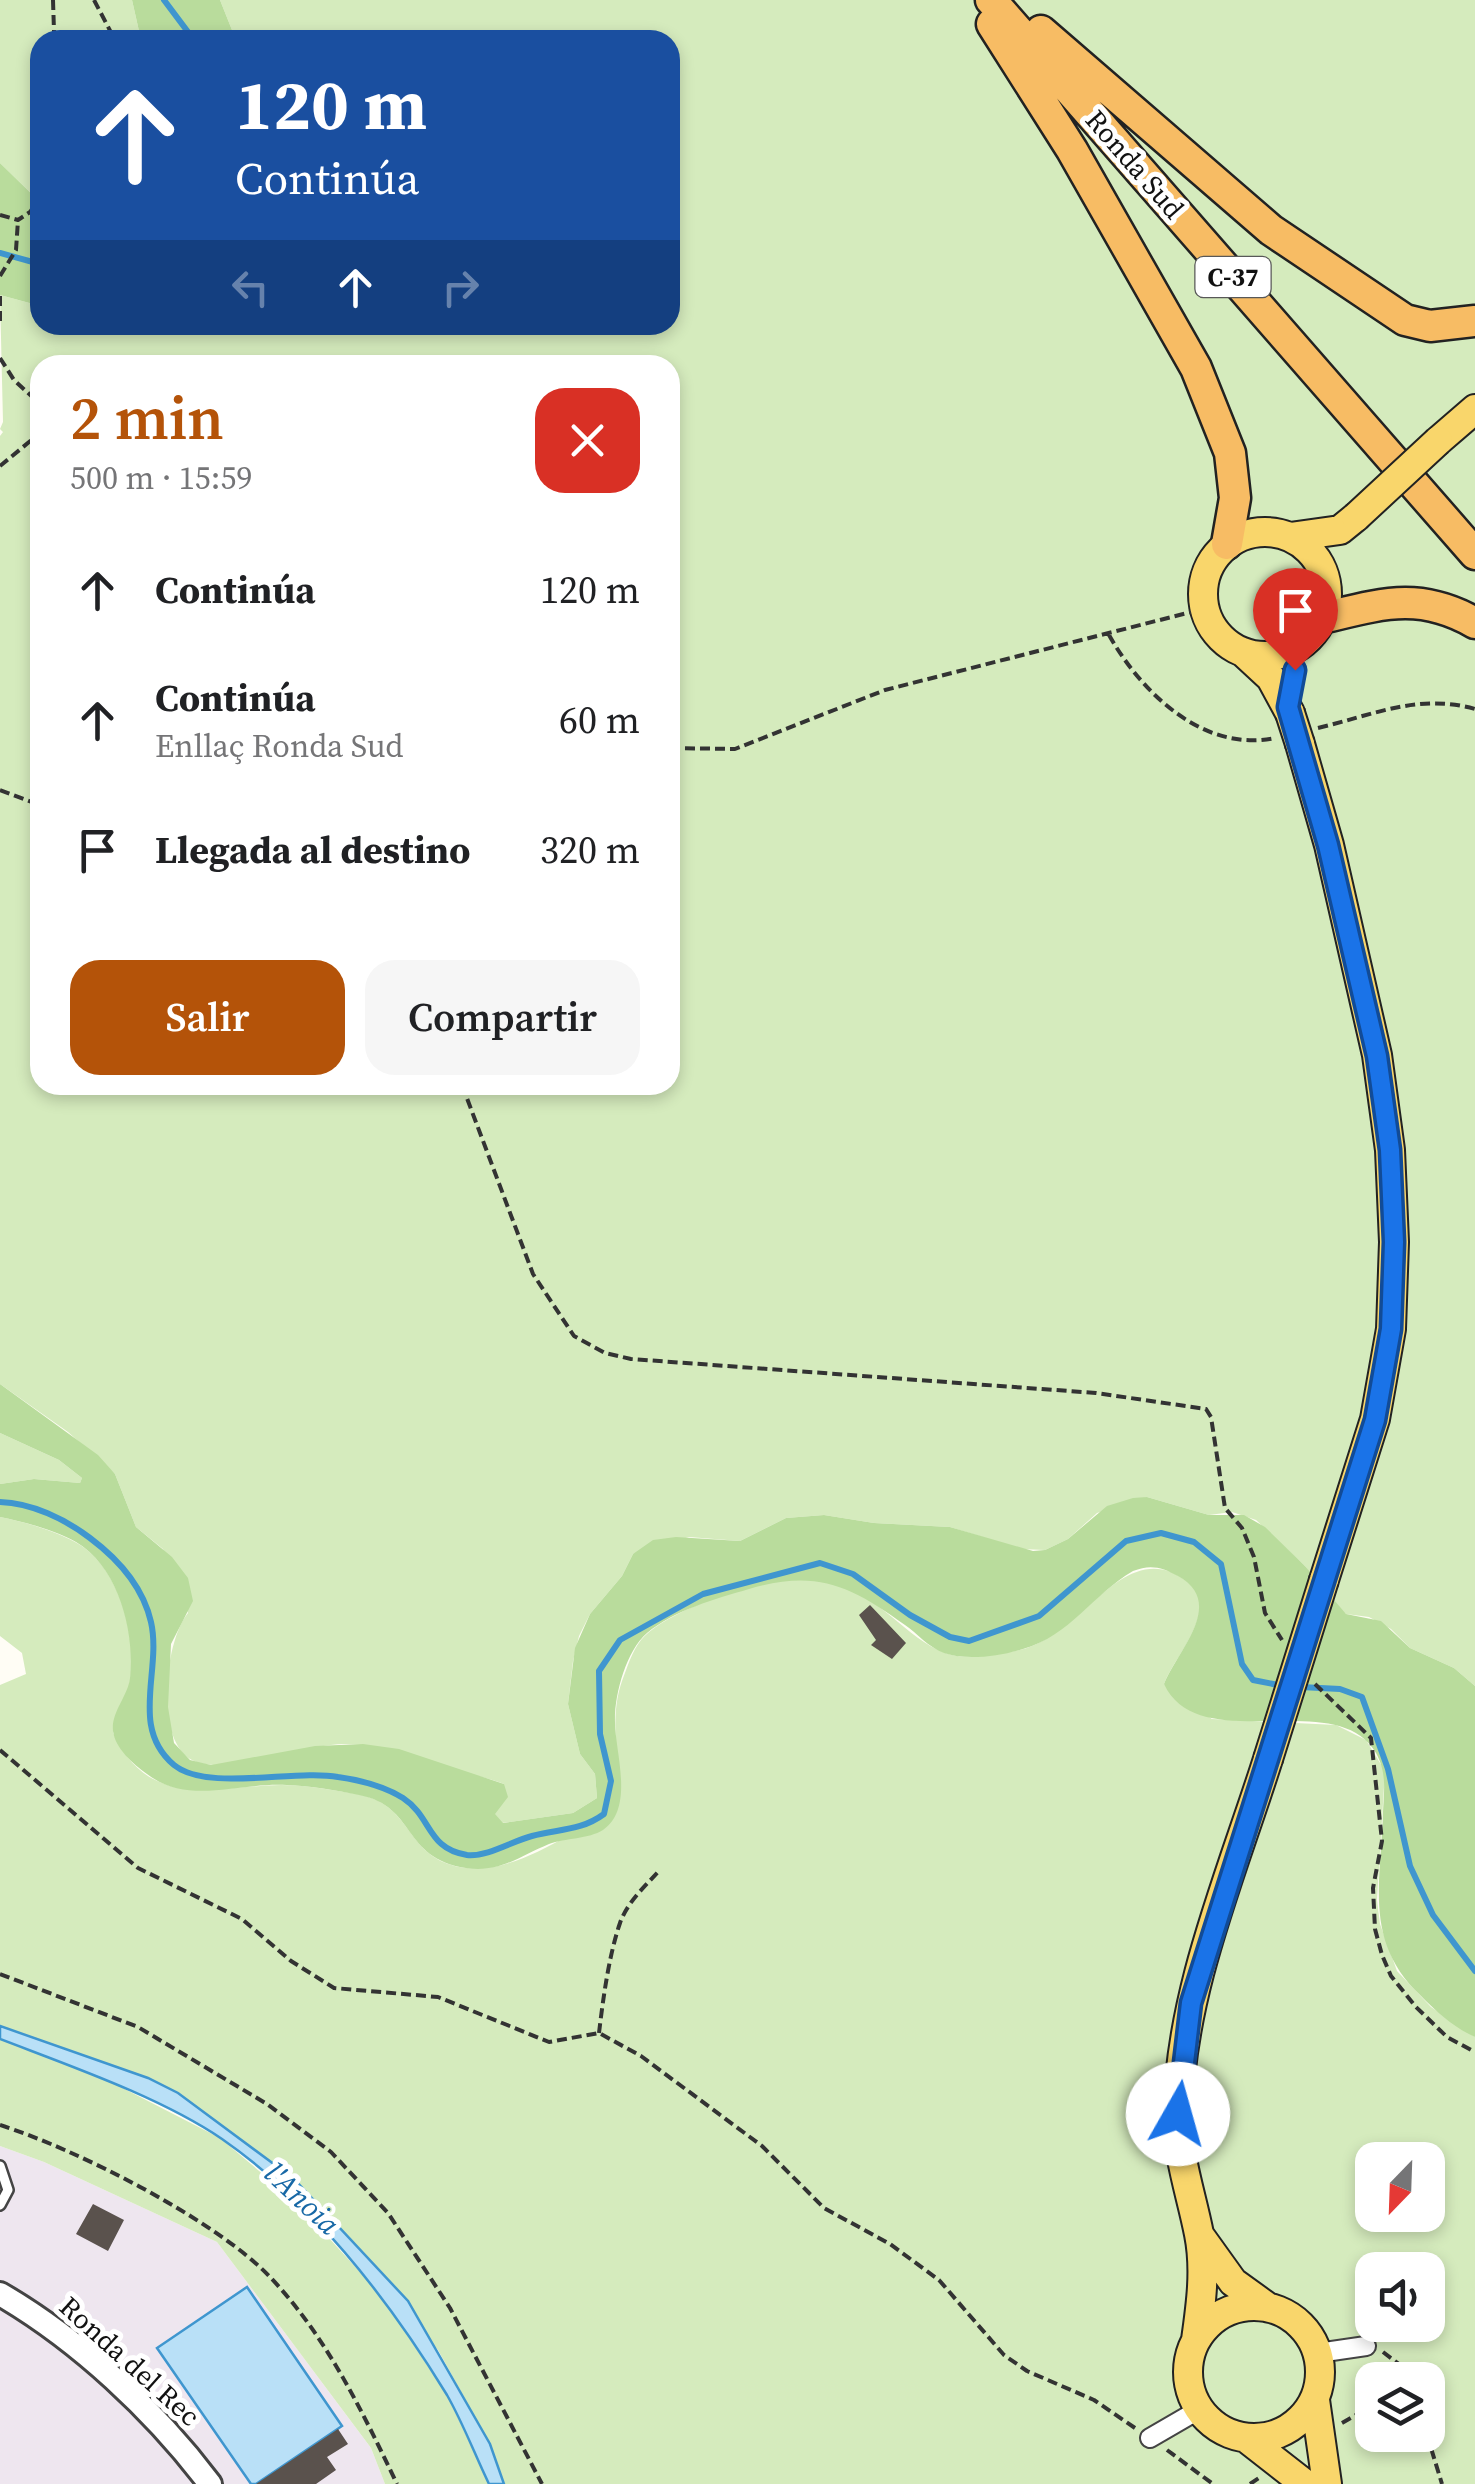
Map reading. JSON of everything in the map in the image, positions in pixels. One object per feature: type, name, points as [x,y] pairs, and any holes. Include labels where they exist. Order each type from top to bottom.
[{"type":"highway","points":[[977,0],[1072,150],[1196,368],[1230,453],[1235,498],[1227,544]]},
{"type":"highway","name":"Ronda Sud","points":[[992,0],[1475,554]]},
{"type":"highway","points":[[1006,0],[1108,92],[1300,249],[1405,320],[1430,326],[1475,320]]},
{"type":"highway","points":[[1314,630],[1402,602],[1448,608],[1475,623]]},
{"type":"main road","points":[[1290,710],[1293,675],[1314,630],[1325,579],[1348,524],[1475,409]]},
{"type":"main road","points":[[1305,2484],[1246,2438],[1220,2428],[1200,2409],[1188,2375],[1203,2284],[1199,2234],[1183,2179],[1178,2114],[1191,2003],[1375,1420],[1391,1329],[1394,1242],[1390,1150],[1377,1056],[1328,845],[1290,710],[1271,678],[1244,653],[1226,644],[1212,628],[1204,610],[1202,585],[1210,562],[1227,544],[1258,532],[1290,538],[1348,524]]},
{"type":"main road","points":[[1290,538],[1312,554],[1325,579]]},
{"type":"main road","points":[[1244,653],[1276,656],[1314,630]]},
{"type":"main road","points":[[1199,2234],[1233,2282],[1300,2324],[1318,2353],[1320,2377],[1315,2400],[1327,2484]]},
{"type":"main road","points":[[1196,2340],[1209,2324],[1227,2312],[1248,2306],[1269,2308]]},
{"type":"main road","points":[[1246,2438],[1274,2436],[1290,2428],[1315,2400]]},
{"type":"street","name":"Ronda del Rec","points":[[0,2294],[33,2313],[105,2373],[182,2448],[210,2484]]},
{"type":"street","points":[[1318,2353],[1366,2346]]},
{"type":"street","points":[[1150,2438],[1200,2409]]},
{"type":"lane","points":[[0,2166],[8,2190],[0,2205]]},
{"type":"path","points":[[52,0],[54,30]]},
{"type":"path","points":[[94,0],[110,30]]},
{"type":"path","points":[[18,220],[30,212]]},
{"type":"path","points":[[0,214],[18,220]]},
{"type":"path","points":[[0,276],[16,250],[18,220]]},
{"type":"path","points":[[0,296],[0,324]]},
{"type":"path","points":[[0,358],[14,380],[30,395]]},
{"type":"path","points":[[0,466],[30,441]]},
{"type":"path","points":[[680,748],[735,749],[885,690],[1204,610]]},
{"type":"path","points":[[0,790],[30,801]]},
{"type":"path","points":[[466,1095],[533,1274],[574,1336],[604,1353],[631,1359],[1096,1393],[1198,1405],[1212,1417],[1225,1508],[1242,1528],[1254,1557],[1265,1613],[1289,1649]]},
{"type":"path","points":[[1309,1676],[1371,1738],[1382,1841],[1373,1888],[1375,1930],[1387,1965],[1416,2007],[1447,2038],[1475,2052]]},
{"type":"path","points":[[0,1750],[138,1868],[242,1918],[291,1961],[334,1988],[438,1997],[549,2042],[600,2032],[697,2094],[762,2146],[824,2208],[890,2244],[939,2280],[1004,2356],[1028,2372],[1094,2400],[1212,2484]]},
{"type":"path","points":[[600,2032],[620,1923],[635,1897],[658,1872]]},
{"type":"path","points":[[0,1974],[138,2027],[266,2104],[331,2152],[388,2213],[450,2308],[542,2484]]},
{"type":"path","points":[[0,2124],[50,2140],[164,2202],[219,2236],[269,2276],[350,2384],[397,2484]]},
{"type":"path","points":[[1366,2346],[1397,2362]]},
{"type":"path","points":[[1432,2452],[1442,2484]]},
{"type":"shaded area","points":[[0,2146],[44,2162],[217,2242],[371,2448],[385,2484],[0,2484]]},
{"type":"green space","points":[[0,0],[132,0],[139,30],[30,30],[30,192],[0,163]]},
{"type":"green space","points":[[132,0],[220,0],[232,30],[139,30]]},
{"type":"green space","points":[[220,0],[1475,0],[1475,1686],[1454,1668],[1410,1648],[1391,1629],[1336,1607],[1305,1566],[1256,1520],[1232,1512],[1209,1515],[1147,1497],[1097,1513],[1068,1539],[1045,1550],[1021,1549],[950,1527],[874,1523],[824,1515],[786,1518],[740,1541],[689,1537],[633,1554],[622,1576],[590,1614],[573,1661],[568,1704],[580,1754],[595,1774],[597,1798],[573,1813],[502,1823],[494,1814],[504,1784],[375,1746],[326,1746],[223,1765],[192,1760],[180,1749],[172,1733],[167,1690],[174,1645],[188,1613],[163,1549],[136,1527],[115,1474],[68,1432],[0,1384],[0,295],[30,303],[30,335],[680,335],[680,30],[232,30]]},
{"type":"green space","points":[[0,163],[30,192],[30,303],[0,295]]},
{"type":"green space","points":[[0,1384],[98,1455],[115,1474],[136,1527],[172,1557],[188,1578],[193,1601],[171,1644],[168,1707],[174,1743],[190,1760],[211,1765],[315,1746],[363,1744],[399,1749],[504,1784],[508,1797],[495,1814],[503,1823],[573,1813],[597,1798],[595,1774],[580,1754],[568,1704],[575,1648],[590,1614],[622,1576],[633,1554],[653,1540],[676,1537],[740,1541],[786,1518],[824,1515],[874,1523],[950,1527],[1033,1551],[1068,1539],[1107,1506],[1133,1498],[1147,1497],[1209,1515],[1244,1515],[1265,1527],[1346,1614],[1381,1621],[1410,1648],[1454,1668],[1475,1686],[1475,2037],[1427,2002],[1390,1954],[1380,1910],[1384,1782],[1376,1753],[1357,1734],[1331,1724],[1236,1721],[1206,1717],[1182,1706],[1164,1684],[1194,1628],[1198,1600],[1192,1587],[1167,1570],[1150,1567],[1133,1571],[1054,1635],[1023,1649],[984,1657],[944,1653],[867,1600],[813,1581],[773,1583],[683,1612],[647,1633],[623,1674],[615,1722],[621,1794],[613,1820],[597,1833],[549,1844],[500,1866],[466,1868],[430,1854],[401,1820],[378,1801],[341,1791],[296,1786],[180,1789],[163,1784],[131,1760],[113,1731],[129,1685],[131,1660],[126,1622],[113,1584],[91,1553],[76,1542],[0,1517],[0,1484],[34,1479],[80,1483],[82,1478],[59,1460],[0,1433]]},
{"type":"green space","points":[[0,1433],[59,1460],[82,1478],[80,1483],[34,1479],[0,1484]]},
{"type":"green space","points":[[0,1517],[75,1542],[103,1567],[114,1584],[127,1623],[131,1663],[129,1688],[113,1733],[128,1758],[145,1774],[185,1789],[290,1785],[357,1794],[390,1809],[431,1855],[467,1868],[486,1868],[547,1847],[618,1802],[616,1711],[632,1654],[652,1629],[712,1599],[778,1579],[819,1580],[860,1594],[940,1651],[976,1657],[1039,1643],[1102,1593],[1144,1570],[1166,1570],[1189,1583],[1200,1606],[1198,1620],[1164,1684],[1212,1719],[1336,1725],[1366,1740],[1385,1771],[1377,1900],[1380,1924],[1397,1971],[1431,2007],[1475,2037],[1475,2484],[504,2484],[490,2444],[438,2350],[294,2179],[178,2093],[148,2078],[0,2026],[0,1685],[26,1674],[22,1653],[0,1636]]},
{"type":"green space","points":[[0,2039],[109,2081],[220,2138],[296,2202],[381,2295],[448,2397],[489,2484],[385,2484],[371,2448],[217,2242],[44,2162],[0,2146]]},
{"type":"water","name":"l'Anoia","points":[[0,2026],[148,2078],[178,2093],[294,2179],[408,2301],[490,2444],[504,2484],[489,2484],[447,2395],[375,2289],[288,2193],[256,2164],[198,2124],[114,2083],[0,2039]]},
{"type":"water","points":[[247,2287],[342,2426],[256,2484],[251,2484],[157,2348]]},
{"type":"building","points":[[870,1605],[906,1643],[892,1659],[871,1645],[876,1640],[859,1615]]},
{"type":"building","points":[[93,2204],[124,2220],[108,2251],[76,2234]]},
{"type":"building","points":[[338,2429],[348,2444],[327,2457],[336,2470],[316,2484],[256,2484]]},
{"type":"waterway","points":[[164,0],[186,30]]},
{"type":"waterway","points":[[0,253],[30,261]]},
{"type":"waterway","points":[[0,1502],[36,1509],[70,1525],[110,1555],[136,1586],[151,1622],[153,1734],[174,1765],[207,1777],[320,1775],[371,1784],[403,1798],[444,1846],[467,1855],[578,1827],[604,1814],[611,1781],[600,1734],[599,1671],[620,1640],[703,1594],[820,1563],[853,1574],[910,1615],[950,1637],[969,1641],[1039,1616],[1126,1541],[1161,1533],[1194,1542],[1221,1564],[1242,1664],[1253,1680],[1283,1686]]},
{"type":"waterway","points":[[1301,1687],[1340,1689],[1362,1697],[1388,1769],[1410,1866],[1433,1915],[1475,1971]]},
{"type":"route","points":[[1178,2114],[1191,2003],[1375,1420],[1391,1329],[1394,1242],[1390,1150],[1377,1056],[1328,845],[1288,707],[1295,670]]}]
